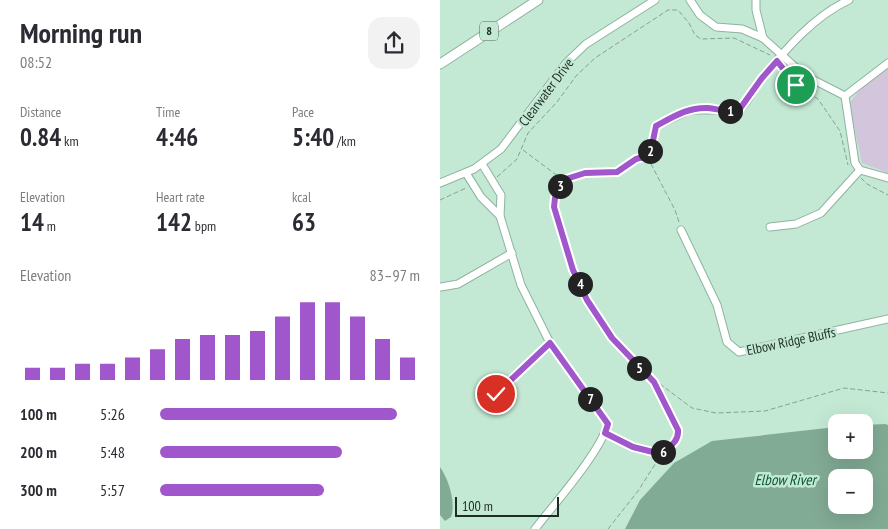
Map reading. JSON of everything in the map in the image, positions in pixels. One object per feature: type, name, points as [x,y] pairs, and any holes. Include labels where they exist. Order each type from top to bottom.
[{"type":"main road","name":"8","points":[[440,64],[538,0]]},
{"type":"street","name":"Clearwater Drive","points":[[440,183],[466,173],[482,164],[501,149],[515,133],[566,63],[586,44],[655,0]]},
{"type":"street","points":[[690,0],[700,15],[716,27],[742,30],[763,38]]},
{"type":"street","points":[[756,0],[756,10],[763,38],[780,58],[804,75],[845,96]]},
{"type":"street","points":[[656,126],[690,110],[739,110],[762,78],[818,19],[831,8],[849,0]]},
{"type":"street","points":[[845,96],[888,63]]},
{"type":"street","points":[[845,96],[855,163],[859,171],[888,178]]},
{"type":"street","points":[[482,164],[493,179],[501,195],[500,216],[521,285],[550,343],[608,424],[605,433],[578,474],[535,529]]},
{"type":"street","points":[[770,227],[796,224],[821,213],[859,171]]},
{"type":"street","points":[[466,173],[482,197],[500,216]]},
{"type":"street","name":"Elbow Ridge Bluffs","points":[[681,230],[717,305],[727,342],[739,352],[888,319]]},
{"type":"street","points":[[441,287],[458,284],[512,253]]},
{"type":"street","points":[[496,394],[550,343]]},
{"type":"path","points":[[493,179],[513,164],[523,150],[528,133],[557,102],[576,76],[604,52],[672,9],[681,13],[695,35],[701,39],[734,38],[780,58],[796,85],[818,99],[840,131],[848,165],[859,171],[867,184],[888,195]]},
{"type":"path","points":[[656,126],[650,155],[653,170],[675,210],[681,230]]},
{"type":"path","points":[[523,150],[563,180]]},
{"type":"path","points":[[563,180],[585,173],[617,172],[636,159],[650,155]]},
{"type":"path","points":[[563,180],[554,203],[580,285],[612,338],[654,382],[678,430],[676,440],[661,454],[638,491],[608,529]]},
{"type":"path","points":[[654,382],[660,384],[692,408],[716,413],[772,410],[844,388],[888,393]]},
{"type":"path","points":[[605,433],[633,447],[661,454]]},
{"type":"shaded area","points":[[888,68],[888,173],[862,163],[849,104],[861,88]]},
{"type":"water","name":"Elbow River","points":[[873,425],[888,425],[888,529],[625,529],[640,500],[674,463],[712,441],[828,428],[828,459],[873,459]]},
{"type":"water","points":[[440,467],[449,485],[453,505],[451,517],[445,521],[440,515]]},
{"type":"route","points":[[496,394],[550,343],[608,424],[605,433],[633,447],[661,454],[674,442],[678,437],[676,423],[654,382],[622,352],[587,300],[573,270],[554,207],[555,198],[563,180],[589,172],[617,172],[636,159],[650,155],[656,126],[682,112],[706,108],[732,112],[739,110],[777,61],[783,66],[790,79],[796,85]]}]
